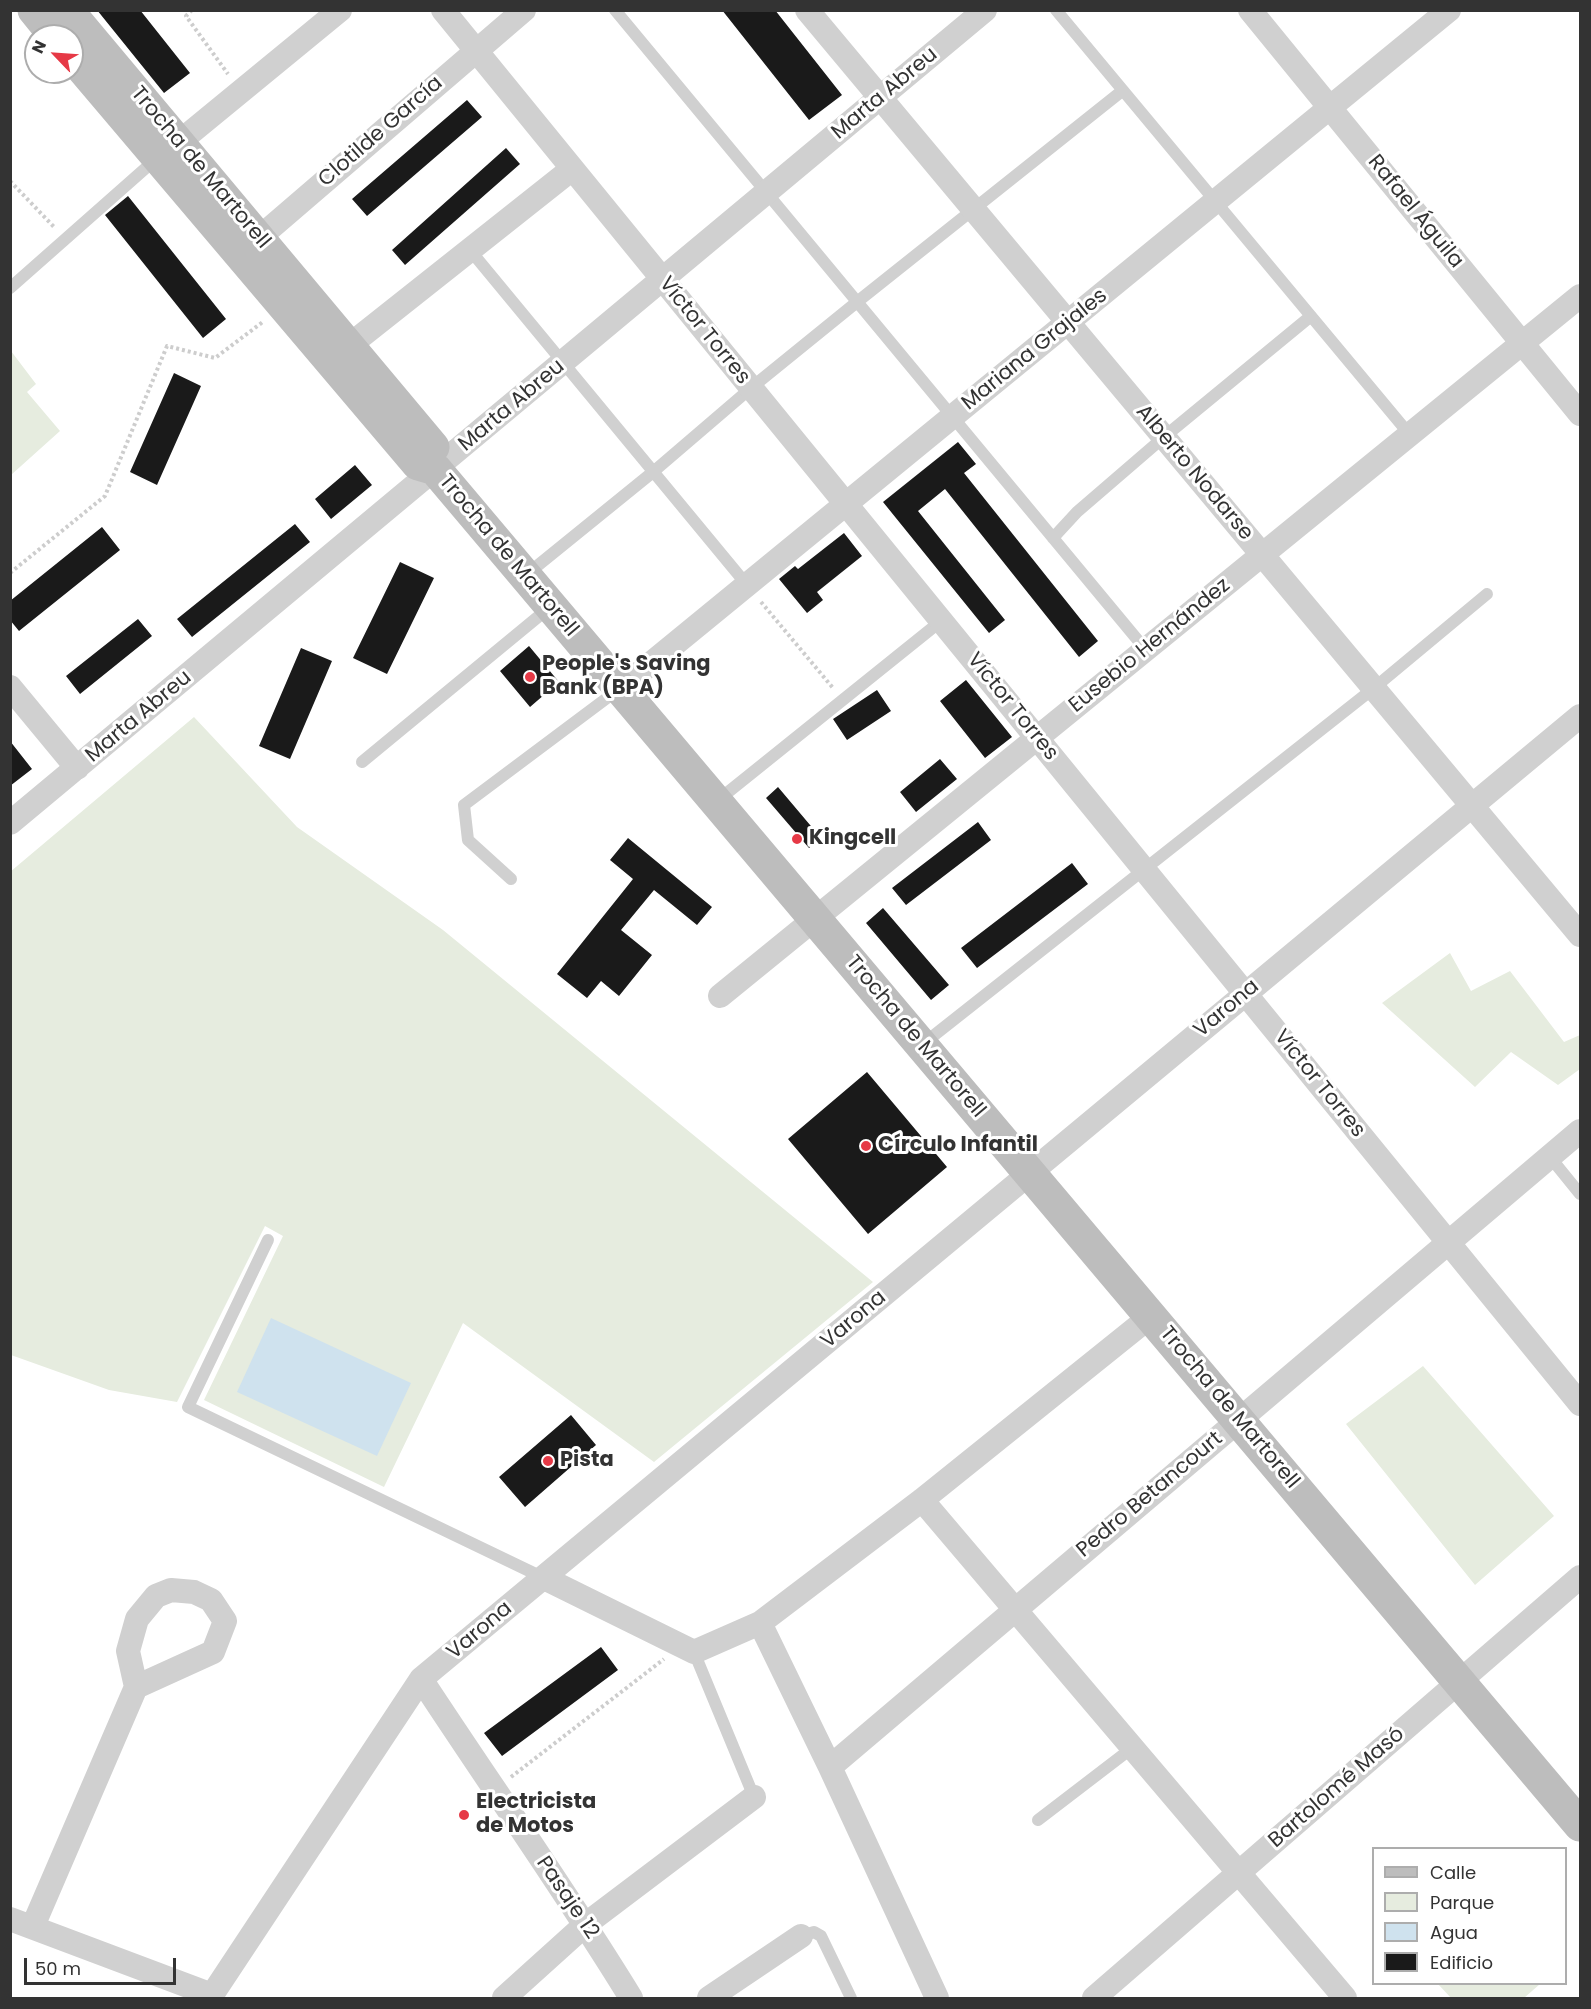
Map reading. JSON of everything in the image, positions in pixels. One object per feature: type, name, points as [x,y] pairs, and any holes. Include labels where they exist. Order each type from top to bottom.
[{"type":"street","points":[[34,10],[45,24]]},
{"type":"street","name":"Trocha de Martorell","points":[[67,10],[167,151]]},
{"type":"street","points":[[167,151],[340,10]]},
{"type":"street","name":"Víctor Torres","points":[[443,10],[1581,1404]]},
{"type":"street","name":"Clotilde García","points":[[249,246],[524,10]]},
{"type":"street","name":"Alberto Nodarse","points":[[807,10],[1581,935]]},
{"type":"street","name":"Marta Abreu","points":[[10,823],[986,10]]},
{"type":"street","name":"Rafael Águila","points":[[1250,10],[1581,414]]},
{"type":"street","name":"Mariana Grajales","points":[[621,688],[1449,10]]},
{"type":"street","name":"Trocha de Martorell","points":[[84,68],[167,151],[339,353],[434,448],[435,469],[1581,1825]]},
{"type":"street","points":[[339,353],[572,169]]},
{"type":"street","name":"Trocha de Martorell","points":[[249,246],[283,306],[339,353]]},
{"type":"street","name":"Eusebio Hernández","points":[[720,996],[1581,296]]},
{"type":"street","points":[[10,687],[76,768]]},
{"type":"street","name":"Varona","points":[[211,1997],[421,1679],[1581,716]]},
{"type":"street","name":"Pedro Betancourt","points":[[830,1767],[1581,1131]]},
{"type":"street","points":[[544,1578],[688,1649],[760,1623],[922,1500],[1151,1316]]},
{"type":"street","points":[[922,1500],[1345,1998]]},
{"type":"street","name":"Bartolomé Masó","points":[[1094,1998],[1581,1577]]},
{"type":"street","points":[[136,1687],[213,1652],[225,1621],[211,1600],[194,1592],[171,1590],[156,1596],[137,1619],[128,1651],[136,1687],[22,1923],[211,1997]]},
{"type":"street","points":[[760,1623],[830,1767],[937,1998]]},
{"type":"street","name":"Pasaje 12","points":[[421,1679],[586,1924],[631,1998]]},
{"type":"street","points":[[504,1998],[586,1924],[754,1797]]},
{"type":"street","points":[[709,1998],[801,1936]]},
{"type":"lane","points":[[615,10],[1146,650]]},
{"type":"lane","points":[[1056,10],[1410,435]]},
{"type":"lane","points":[[525,576],[653,472],[751,388],[1122,91]]},
{"type":"lane","points":[[10,288],[167,151]]},
{"type":"lane","points":[[470,250],[747,585]]},
{"type":"lane","points":[[1053,538],[1077,512],[1311,315]]},
{"type":"lane","points":[[922,1045],[1374,688],[1487,594]]},
{"type":"lane","points":[[362,762],[551,606]]},
{"type":"lane","points":[[716,802],[941,621]]},
{"type":"lane","points":[[511,879],[468,840],[464,805],[621,688]]},
{"type":"lane","points":[[1550,1157],[1581,1194]]},
{"type":"lane","points":[[268,1240],[188,1407],[544,1578]]},
{"type":"lane","points":[[688,1649],[754,1797]]},
{"type":"lane","points":[[1038,1820],[1132,1748]]},
{"type":"lane","points":[[801,1936],[814,1932],[821,1936],[851,1998]]},
{"type":"path","points":[[181,10],[241,92]]},
{"type":"path","points":[[186,16],[192,10]]},
{"type":"path","points":[[10,181],[66,239]]},
{"type":"path","points":[[10,573],[105,496],[167,346],[215,358],[283,306]]},
{"type":"path","points":[[747,585],[843,701]]},
{"type":"path","points":[[494,1790],[688,1649]]},
{"type":"green space","points":[[11,351],[36,384],[27,392],[60,431],[11,475]]},
{"type":"green space","points":[[194,717],[297,827],[443,930],[873,1282],[654,1462],[463,1323],[384,1487],[204,1400],[283,1236],[265,1226],[177,1402],[109,1390],[11,1355],[10,872]]},
{"type":"green space","points":[[1450,953],[1471,991],[1510,971],[1564,1042],[1580,1035],[1580,1069],[1558,1085],[1511,1052],[1475,1087],[1382,1003]]},
{"type":"green space","points":[[1423,1366],[1554,1516],[1475,1585],[1346,1424]]},
{"type":"green space","points":[[1439,1985],[1539,1985],[1524,1998],[1451,1998]]},
{"type":"water","points":[[271,1318],[411,1383],[377,1456],[237,1392]]},
{"type":"building","points":[[97,10],[140,10],[190,73],[164,93]]},
{"type":"building","points":[[722,10],[775,10],[842,95],[809,120]]},
{"type":"building","points":[[467,100],[482,117],[367,216],[352,199]]},
{"type":"building","points":[[506,148],[520,164],[405,265],[392,250]]},
{"type":"building","points":[[128,196],[226,319],[203,338],[105,215]]},
{"type":"building","points":[[174,373],[201,386],[157,485],[130,472]]},
{"type":"building","points":[[958,442],[976,464],[964,473],[1098,641],[1079,657],[945,489],[918,511],[1005,620],[989,633],[883,502]]},
{"type":"building","points":[[355,465],[372,485],[331,519],[315,499]]},
{"type":"building","points":[[295,524],[310,542],[192,637],[177,619]]},
{"type":"building","points":[[102,527],[120,550],[19,631],[10,620],[10,601]]},
{"type":"building","points":[[844,533],[862,556],[817,592],[823,600],[807,613],[779,579],[795,566],[798,569]]},
{"type":"building","points":[[400,562],[434,578],[387,674],[353,658]]},
{"type":"building","points":[[138,619],[152,636],[80,694],[66,676]]},
{"type":"building","name":"People's Saving Bank (BPA)","points":[[529,646],[559,682],[530,707],[500,671]]},
{"type":"building","points":[[301,648],[332,661],[290,759],[259,746]]},
{"type":"building","points":[[966,680],[1012,737],[985,758],[940,701]]},
{"type":"building","points":[[877,690],[891,711],[847,740],[833,719]]},
{"type":"building","points":[[10,741],[32,769],[10,786]]},
{"type":"building","points":[[940,759],[957,779],[916,812],[900,792]]},
{"type":"building","points":[[778,787],[821,838],[809,848],[766,798]]},
{"type":"building","points":[[978,822],[991,840],[906,905],[892,888]]},
{"type":"building","points":[[628,838],[712,907],[697,925],[654,890],[621,930],[652,955],[619,996],[601,981],[587,998],[557,974],[633,879],[610,860]]},
{"type":"building","points":[[1072,863],[1088,884],[977,968],[961,948]]},
{"type":"building","points":[[883,908],[949,985],[931,1000],[866,923]]},
{"type":"building","points":[[867,1072],[947,1167],[868,1234],[788,1139]]},
{"type":"building","name":"Pista","points":[[571,1415],[596,1445],[525,1507],[499,1477]]},
{"type":"building","points":[[601,1647],[618,1670],[502,1756],[484,1733]]},
{"type":"place","name":"People's Saving Bank (BPA)","points":[[530,677]]},
{"type":"place","name":"Kingcell","points":[[797,839]]},
{"type":"place","name":"Círculo Infantil","points":[[866,1146]]},
{"type":"place","name":"Pista","points":[[548,1461]]},
{"type":"place","name":"Electricista de Motos","points":[[464,1815]]}]
